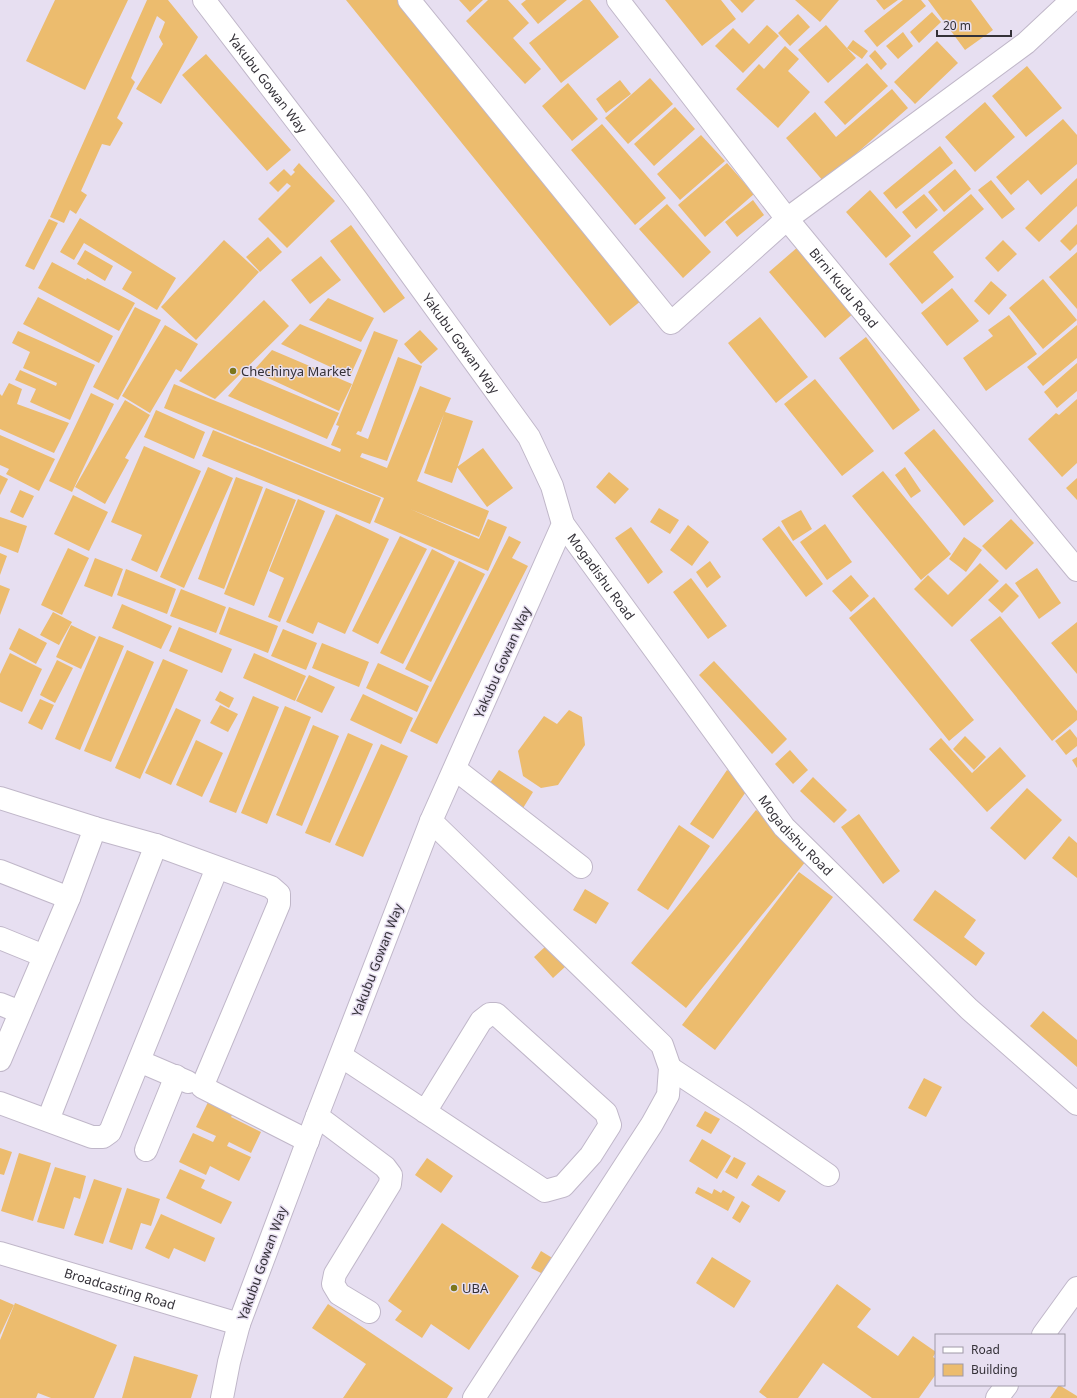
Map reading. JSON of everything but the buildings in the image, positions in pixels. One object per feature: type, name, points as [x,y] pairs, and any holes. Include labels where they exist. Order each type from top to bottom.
[{"type":"street","name":"Yakubu Gowan Way","points":[[204,0],[357,200],[529,437],[552,486],[563,524],[431,821],[317,1116],[239,1324],[229,1362],[222,1398]]},
{"type":"street","points":[[409,0],[671,323],[787,219],[1026,43],[1072,0]]},
{"type":"street","name":"Birni Kudu Road","points":[[618,0],[787,219],[1077,570]]},
{"type":"street","name":"Mogadishu Road","points":[[563,524],[784,827],[969,1009],[1077,1104]]},
{"type":"street","points":[[455,769],[582,868]]},
{"type":"street","points":[[0,798],[95,828],[156,845],[271,887],[279,894],[279,904],[202,1087]]},
{"type":"street","points":[[431,821],[662,1045],[670,1068],[668,1095],[652,1124],[474,1398]]},
{"type":"street","points":[[0,1060],[69,898],[95,828]]},
{"type":"street","points":[[48,1120],[156,845]]},
{"type":"street","points":[[0,1103],[92,1137],[103,1137],[110,1132],[217,868]]},
{"type":"street","points":[[0,871],[69,898]]},
{"type":"street","points":[[0,938],[44,956]]},
{"type":"street","points":[[0,1004],[20,1012]]},
{"type":"street","points":[[341,1056],[425,1112],[545,1191],[562,1186],[592,1155],[610,1125],[606,1113],[496,1014],[490,1014],[481,1021],[425,1112]]},
{"type":"street","points":[[139,1061],[202,1087],[308,1141]]},
{"type":"street","points":[[670,1068],[828,1175]]},
{"type":"street","points":[[146,1150],[176,1076]]},
{"type":"street","points":[[317,1116],[384,1167],[391,1175],[390,1184],[335,1274],[333,1284],[339,1294],[369,1312]]},
{"type":"street","name":"Broadcasting Road","points":[[0,1253],[239,1324]]},
{"type":"street","points":[[1045,1334],[1077,1288]]},
{"type":"street","points":[[997,1398],[1006,1386]]},
{"type":"place","name":"Chechinya Market","points":[[233,371]]},
{"type":"place","name":"UBA","points":[[454,1288]]}]
